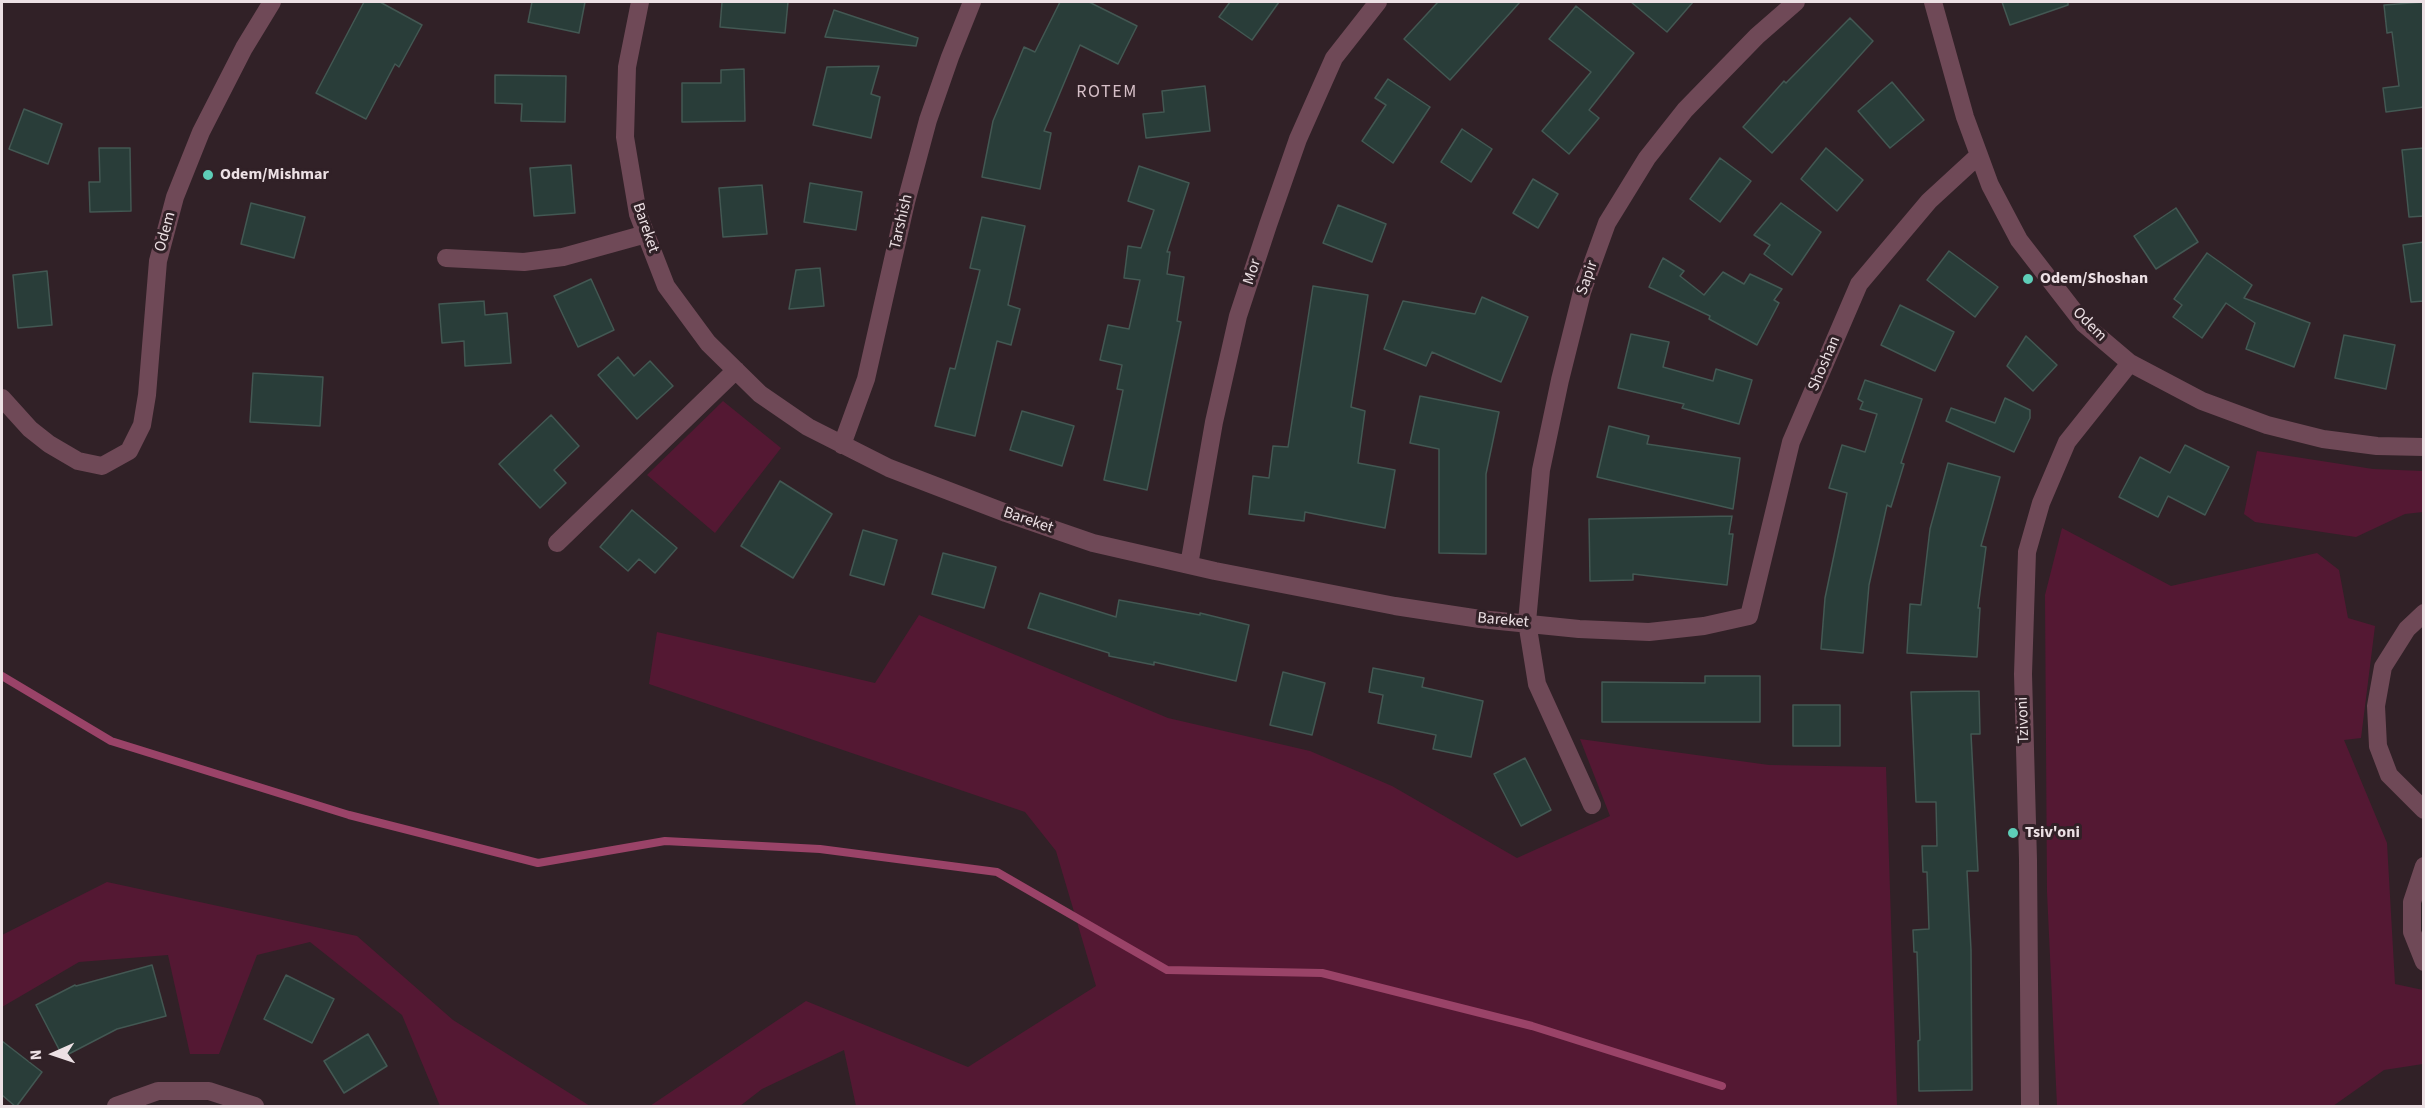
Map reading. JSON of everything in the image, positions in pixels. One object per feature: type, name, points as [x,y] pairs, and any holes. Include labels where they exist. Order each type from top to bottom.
[{"type":"street","name":"Odem","points":[[2,398],[30,429],[49,444],[78,460],[102,466],[129,451],[142,425],[147,395],[158,261],[175,197],[201,132],[244,48],[272,2]]},
{"type":"street","name":"Bareket","points":[[640,2],[627,67],[625,137],[638,214],[666,286],[708,343],[760,394],[808,427],[889,468],[1006,513],[1093,543],[1189,565],[1395,606],[1480,619],[1579,629],[1649,632],[1704,626],[1749,616]]},
{"type":"street","name":"Tarshish","points":[[842,445],[866,380],[906,202],[928,120],[972,2]]},
{"type":"street","name":"Mor","points":[[1189,565],[1214,422],[1238,316],[1268,225],[1298,139],[1334,58],[1378,2]]},
{"type":"street","name":"Sapir","points":[[1593,805],[1537,684],[1527,622],[1544,459],[1582,292],[1608,223],[1647,158],[1685,110],[1756,36],[1796,2]]},
{"type":"street","name":"Odem","points":[[1933,2],[1965,117],[1990,185],[2019,240],[2084,324],[2130,363],[2202,401],[2266,425],[2344,442],[2377,446],[2424,447]]},
{"type":"street","name":"Shoshan","points":[[1749,616],[1791,442],[1859,284],[1929,201],[1979,155]]},
{"type":"street","points":[[447,258],[524,262],[563,257],[646,234]]},
{"type":"street","name":"Tzivoni","points":[[2030,1107],[2028,860],[2023,674],[2027,552],[2041,503],[2067,442],[2130,363]]},
{"type":"street","points":[[558,543],[736,370]]},
{"type":"street","points":[[2424,613],[2407,629],[2383,666],[2376,706],[2378,746],[2389,775],[2424,810]]},
{"type":"street","points":[[2424,866],[2412,902],[2412,932],[2424,962]]},
{"type":"street","points":[[116,1107],[158,1091],[209,1091],[255,1107]]},
{"type":"shaded area","points":[[723,401],[781,448],[715,533],[647,475]]},
{"type":"shaded area","points":[[2257,451],[2373,469],[2423,471],[2423,512],[2405,514],[2356,537],[2255,522],[2244,514]]},
{"type":"shaded area","points":[[2062,528],[2171,586],[2317,553],[2339,570],[2348,618],[2375,626],[2361,738],[2344,740],[2387,843],[2395,984],[2423,990],[2423,1064],[2384,1070],[2333,1106],[2057,1106],[2047,892],[2045,595]]},
{"type":"shaded area","points":[[919,615],[1168,718],[1310,751],[1392,786],[1517,858],[1610,816],[1580,739],[1769,765],[1886,767],[1897,1106],[856,1106],[844,1050],[762,1089],[740,1106],[650,1106],[806,1001],[968,1067],[1096,986],[1056,851],[1025,812],[649,684],[657,632],[875,683]]},
{"type":"shaded area","points":[[107,882],[357,936],[453,1020],[590,1106],[440,1106],[402,1015],[310,942],[257,955],[219,1054],[190,1054],[168,955],[79,962],[2,1007],[2,935]]},
{"type":"building","points":[[364,2],[380,2],[422,25],[399,67],[395,64],[366,119],[316,93]]},
{"type":"building","points":[[532,2],[585,2],[579,33],[528,22]]},
{"type":"building","points":[[722,2],[788,2],[785,33],[720,27]]},
{"type":"building","points":[[1060,2],[1089,2],[1137,26],[1118,64],[1080,45],[1044,131],[1051,133],[1040,189],[982,177],[993,121],[1024,47],[1035,52]]},
{"type":"building","points":[[1230,2],[1279,2],[1252,40],[1219,17]]},
{"type":"building","points":[[1438,2],[1520,2],[1450,80],[1404,39]]},
{"type":"building","points":[[1631,2],[1693,2],[1667,32]]},
{"type":"building","points":[[2002,2],[2068,2],[2068,5],[2010,25]]},
{"type":"building","points":[[2424,2],[2424,107],[2386,112],[2383,88],[2399,86],[2392,32],[2387,33],[2384,5]]},
{"type":"building","points":[[1576,6],[1634,53],[1589,110],[1599,118],[1569,154],[1542,131],[1591,72],[1549,39]]},
{"type":"building","points":[[834,10],[918,38],[916,46],[825,37]]},
{"type":"building","points":[[1850,18],[1873,41],[1772,153],[1743,127],[1784,81],[1786,83]]},
{"type":"building","points":[[879,66],[871,94],[880,97],[871,138],[813,125],[827,67]]},
{"type":"building","points":[[744,69],[745,121],[682,122],[682,83],[721,83],[721,70]]},
{"type":"building","points":[[495,75],[566,76],[565,122],[521,121],[522,104],[495,103]]},
{"type":"building","points":[[1388,79],[1430,107],[1393,163],[1362,141],[1386,105],[1375,98]]},
{"type":"building","points":[[1892,82],[1924,120],[1890,148],[1858,111]]},
{"type":"building","points":[[1205,86],[1210,131],[1146,138],[1143,114],[1164,112],[1162,91]]},
{"type":"building","points":[[24,109],[62,124],[48,164],[9,149]]},
{"type":"building","points":[[1462,129],[1492,149],[1471,182],[1441,162]]},
{"type":"building","points":[[99,148],[130,148],[131,211],[90,212],[89,182],[100,182]]},
{"type":"building","points":[[1826,148],[1863,180],[1837,211],[1801,179]]},
{"type":"building","points":[[2424,148],[2424,216],[2409,217],[2402,150]]},
{"type":"building","points":[[1720,158],[1751,181],[1720,222],[1690,199]]},
{"type":"building","points":[[571,165],[575,213],[534,216],[530,168]]},
{"type":"building","points":[[1139,166],[1189,183],[1167,252],[1170,252],[1167,274],[1184,277],[1177,321],[1181,322],[1147,490],[1104,480],[1123,390],[1117,389],[1122,365],[1100,360],[1108,325],[1129,329],[1140,280],[1124,278],[1128,246],[1141,248],[1154,210],[1128,201]]},
{"type":"building","points":[[1533,179],[1558,194],[1538,228],[1513,213]]},
{"type":"building","points":[[810,183],[862,192],[856,230],[804,222]]},
{"type":"building","points":[[762,185],[767,234],[723,237],[719,188]]},
{"type":"building","points":[[251,203],[305,217],[294,258],[241,244]]},
{"type":"building","points":[[1781,203],[1821,232],[1792,275],[1764,254],[1770,245],[1754,235]]},
{"type":"building","points":[[1338,205],[1386,224],[1372,262],[1323,243]]},
{"type":"building","points":[[2176,208],[2198,242],[2156,269],[2134,236]]},
{"type":"building","points":[[982,217],[1025,226],[1008,305],[1020,309],[1011,345],[997,341],[975,436],[935,426],[950,368],[955,369],[980,270],[970,268]]},
{"type":"building","points":[[2424,242],[2424,301],[2411,302],[2403,245]]},
{"type":"building","points":[[1949,251],[1998,287],[1975,317],[1927,280]]},
{"type":"building","points":[[2207,253],[2252,285],[2244,298],[2310,323],[2294,367],[2246,349],[2255,323],[2226,303],[2202,338],[2173,317],[2182,305],[2174,299]]},
{"type":"building","points":[[1663,258],[1684,271],[1680,276],[1704,295],[1723,272],[1744,284],[1750,274],[1782,289],[1774,300],[1779,303],[1757,345],[1709,319],[1710,316],[1649,287]]},
{"type":"building","points":[[820,268],[824,306],[789,309],[796,270]]},
{"type":"building","points":[[47,271],[52,325],[18,328],[13,275]]},
{"type":"building","points":[[591,279],[614,330],[578,347],[554,296]]},
{"type":"building","points":[[1313,286],[1368,295],[1351,407],[1365,411],[1358,463],[1395,470],[1385,528],[1305,512],[1304,521],[1249,514],[1253,476],[1269,478],[1273,446],[1288,447]]},
{"type":"building","points":[[1482,297],[1528,317],[1501,382],[1432,352],[1426,366],[1384,349],[1403,301],[1475,314]]},
{"type":"building","points":[[484,301],[485,315],[507,313],[511,363],[465,366],[464,341],[442,343],[439,304]]},
{"type":"building","points":[[1900,305],[1954,332],[1935,371],[1881,345]]},
{"type":"building","points":[[1631,334],[1669,342],[1663,367],[1713,381],[1716,369],[1752,380],[1739,424],[1682,408],[1684,404],[1618,388]]},
{"type":"building","points":[[2344,335],[2395,345],[2386,389],[2335,378]]},
{"type":"building","points":[[2026,336],[2057,365],[2033,391],[2007,366]]},
{"type":"building","points":[[618,357],[634,376],[650,361],[673,386],[637,419],[598,375]]},
{"type":"building","points":[[253,373],[323,377],[320,426],[250,422]]},
{"type":"building","points":[[1865,380],[1922,399],[1901,463],[1904,464],[1891,507],[1887,505],[1869,585],[1863,653],[1821,649],[1825,598],[1847,493],[1829,488],[1842,445],[1865,452],[1877,414],[1860,409],[1863,402],[1858,399]]},
{"type":"building","points":[[1420,396],[1499,412],[1486,474],[1486,554],[1439,553],[1439,449],[1410,443]]},
{"type":"building","points":[[2005,398],[2030,410],[2030,418],[2014,452],[1946,421],[1951,408],[1995,423]]},
{"type":"building","points":[[1022,411],[1074,426],[1062,466],[1010,450]]},
{"type":"building","points":[[551,415],[579,446],[554,470],[566,483],[540,508],[499,464]]},
{"type":"building","points":[[1609,426],[1649,436],[1647,444],[1740,458],[1733,509],[1597,477]]},
{"type":"building","points":[[2185,445],[2229,467],[2205,515],[2168,496],[2158,517],[2119,497],[2140,457],[2170,473]]},
{"type":"building","points":[[1948,463],[2000,477],[1981,546],[1986,547],[1978,608],[1980,608],[1977,657],[1907,653],[1910,604],[1921,605],[1930,529]]},
{"type":"building","points":[[780,481],[832,514],[793,578],[741,546]]},
{"type":"building","points":[[632,510],[677,548],[655,573],[639,559],[628,571],[600,547]]},
{"type":"building","points":[[1732,516],[1729,534],[1733,534],[1727,585],[1633,574],[1633,580],[1590,581],[1589,519]]},
{"type":"building","points":[[863,530],[897,540],[884,585],[850,575]]},
{"type":"building","points":[[943,553],[996,567],[984,608],[932,594]]},
{"type":"building","points":[[1040,593],[1116,617],[1119,600],[1200,615],[1200,613],[1249,625],[1236,681],[1154,662],[1154,665],[1109,656],[1109,653],[1028,628]]},
{"type":"building","points":[[1373,668],[1424,678],[1422,687],[1483,701],[1471,757],[1433,749],[1436,735],[1378,723],[1383,695],[1369,692]]},
{"type":"building","points":[[1283,672],[1325,683],[1312,735],[1270,725]]},
{"type":"building","points":[[1705,676],[1760,676],[1760,722],[1602,722],[1602,682],[1705,683]]},
{"type":"building","points":[[1979,691],[1980,734],[1971,734],[1978,871],[1967,871],[1971,950],[1972,1090],[1919,1091],[1917,952],[1914,952],[1913,930],[1929,929],[1927,872],[1923,872],[1922,846],[1937,846],[1936,802],[1916,802],[1911,692]]},
{"type":"building","points":[[1793,705],[1840,705],[1840,746],[1793,746]]},
{"type":"building","points":[[1525,758],[1551,810],[1521,826],[1494,774]]},
{"type":"building","points":[[152,965],[166,1016],[117,1029],[63,1057],[36,1005],[75,985]]},
{"type":"building","points":[[286,975],[334,999],[312,1043],[264,1019]]},
{"type":"building","points":[[368,1034],[387,1066],[344,1093],[324,1061]]},
{"type":"building","points":[[2,1041],[42,1072],[16,1107],[2,1095]]},
{"type":"waterway","points":[[2,676],[111,741],[349,815],[538,863],[665,841],[820,849],[997,872],[1167,970],[1322,973],[1532,1026],[1722,1086]]},
{"type":"place","name":"Odem/Mishmar","points":[[208,175]]},
{"type":"place","name":"Odem/Shoshan","points":[[2028,279]]},
{"type":"place","name":"Tsiv'oni","points":[[2013,833]]},
{"type":"district","name":"ROTEM","points":[[1107,93]]}]
